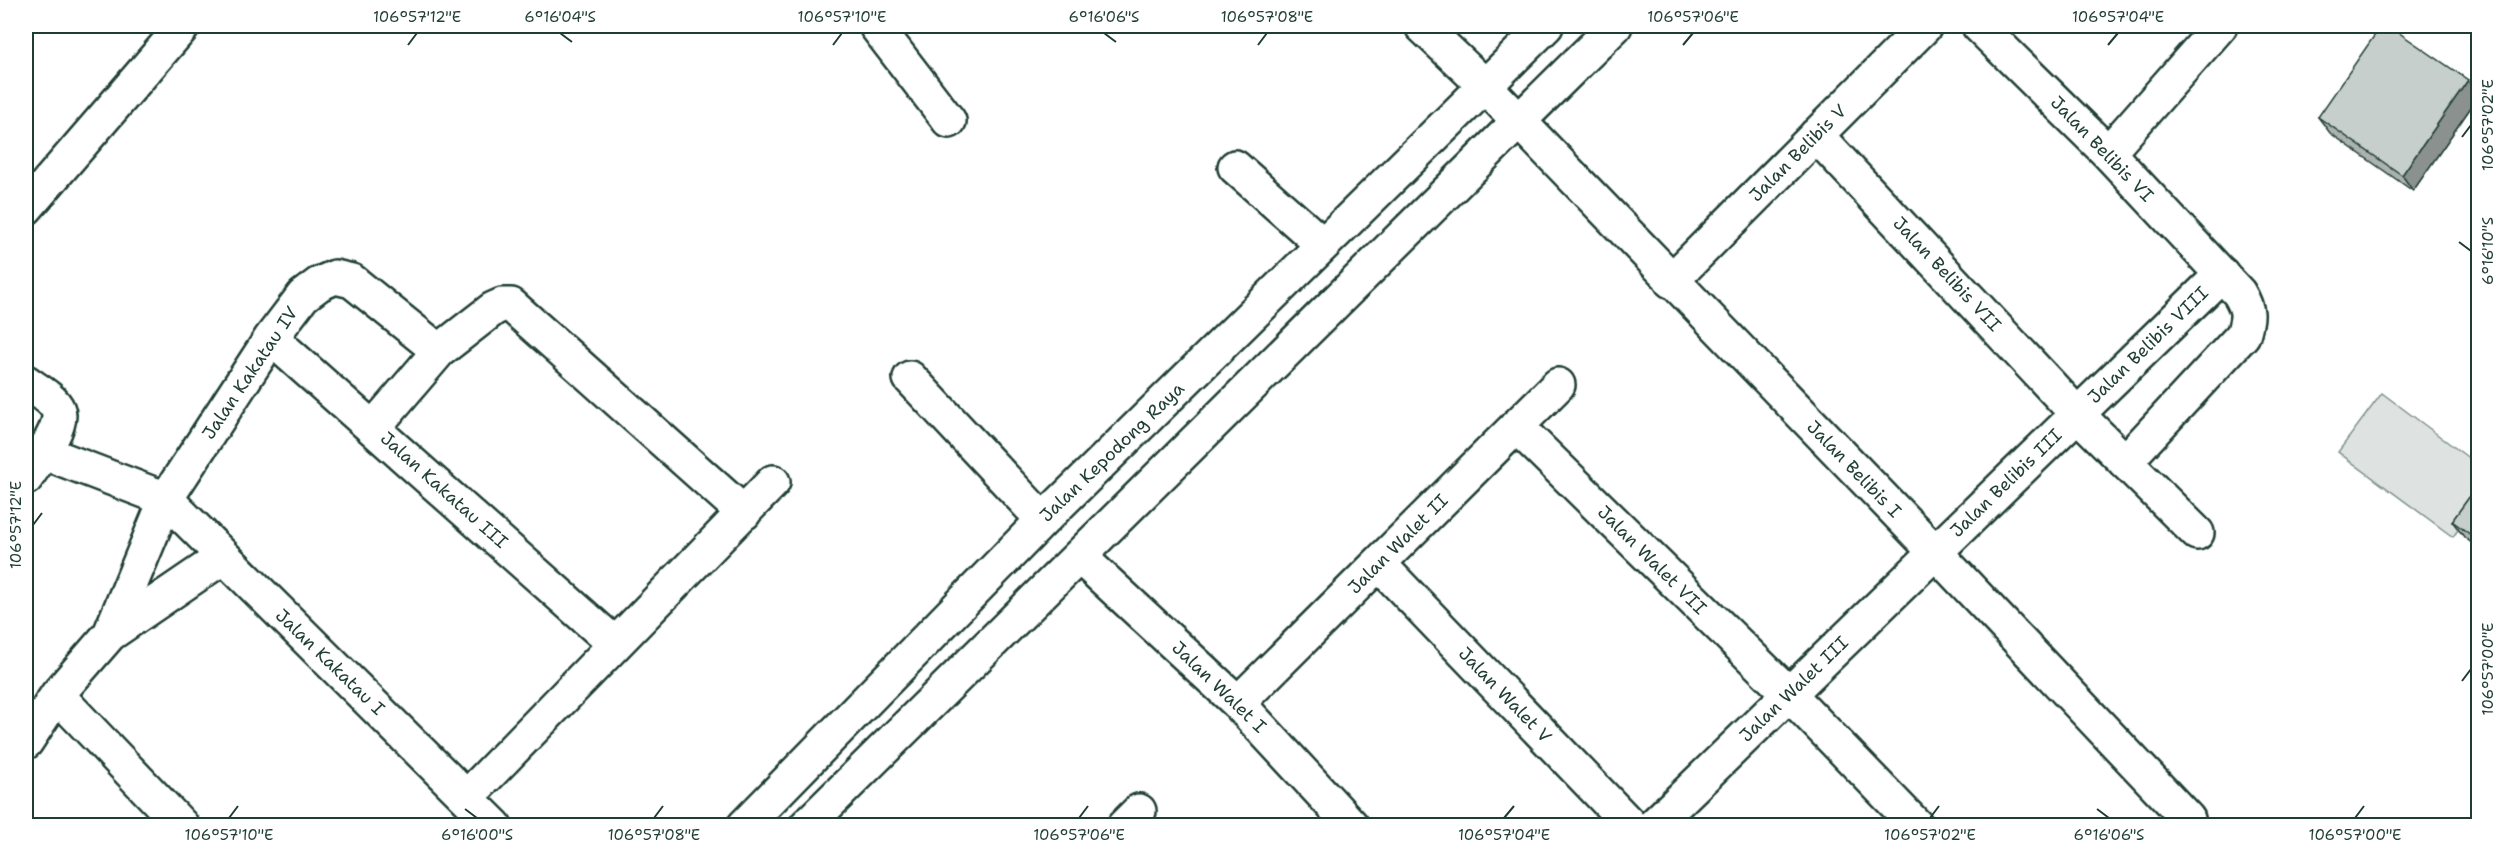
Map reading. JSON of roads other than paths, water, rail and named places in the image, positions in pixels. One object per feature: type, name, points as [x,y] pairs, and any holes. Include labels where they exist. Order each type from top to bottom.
[{"type":"street","points":[[26,208],[183,26]]},
{"type":"street","points":[[876,26],[949,121]]},
{"type":"street","points":[[1422,26],[1519,121]]},
{"type":"street","name":"Jalan Kepodong Raya","points":[[744,825],[1042,520],[1546,26]]},
{"type":"street","points":[[807,825],[1615,26]]},
{"type":"street","name":"Jalan Belibis V","points":[[1671,280],[1925,26]]},
{"type":"street","name":"Jalan Belibis VI","points":[[1979,26],[2108,153],[2222,274]]},
{"type":"street","points":[[2108,153],[2220,26]]},
{"type":"street","name":"Jalan Belibis I","points":[[1519,121],[1935,552],[2189,822]]},
{"type":"street","name":"Jalan Belibis VII","points":[[1816,135],[2078,414]]},
{"type":"street","points":[[1235,167],[1323,245]]},
{"type":"street","name":"Jalan Belibis VIII","points":[[2125,462],[2242,335],[2248,320],[2247,307],[2239,293],[2222,274],[2078,414],[2125,462],[2198,533]]},
{"type":"street","name":"Jalan Kakatau IV","points":[[110,634],[165,499],[271,338],[303,296],[319,284],[335,277],[352,281],[439,351]]},
{"type":"street","points":[[374,427],[439,351],[493,309],[502,305],[512,305],[744,513]]},
{"type":"street","name":"Jalan Kakatau III","points":[[271,338],[374,427],[615,644]]},
{"type":"street","points":[[910,378],[1042,520]]},
{"type":"street","points":[[26,382],[58,410],[60,421],[35,465],[165,499]]},
{"type":"street","name":"Jalan Walet II","points":[[1238,703],[1558,385]]},
{"type":"street","name":"Jalan Belibis III","points":[[1935,552],[2078,414]]},
{"type":"street","name":"Jalan Walet VII","points":[[1516,426],[1789,694],[1917,825]]},
{"type":"street","points":[[467,797],[773,482]]},
{"type":"street","name":"Jalan Kakatau I","points":[[165,499],[495,825]]},
{"type":"street","name":"Jalan Walet III","points":[[1653,825],[1935,552]]},
{"type":"street","name":"Jalan Walet I","points":[[1079,556],[1238,703],[1352,825]]},
{"type":"street","points":[[26,742],[57,695],[110,634],[223,557]]},
{"type":"street","name":"Jalan Walet V","points":[[1379,564],[1631,825]]},
{"type":"street","points":[[57,695],[182,825]]}]
